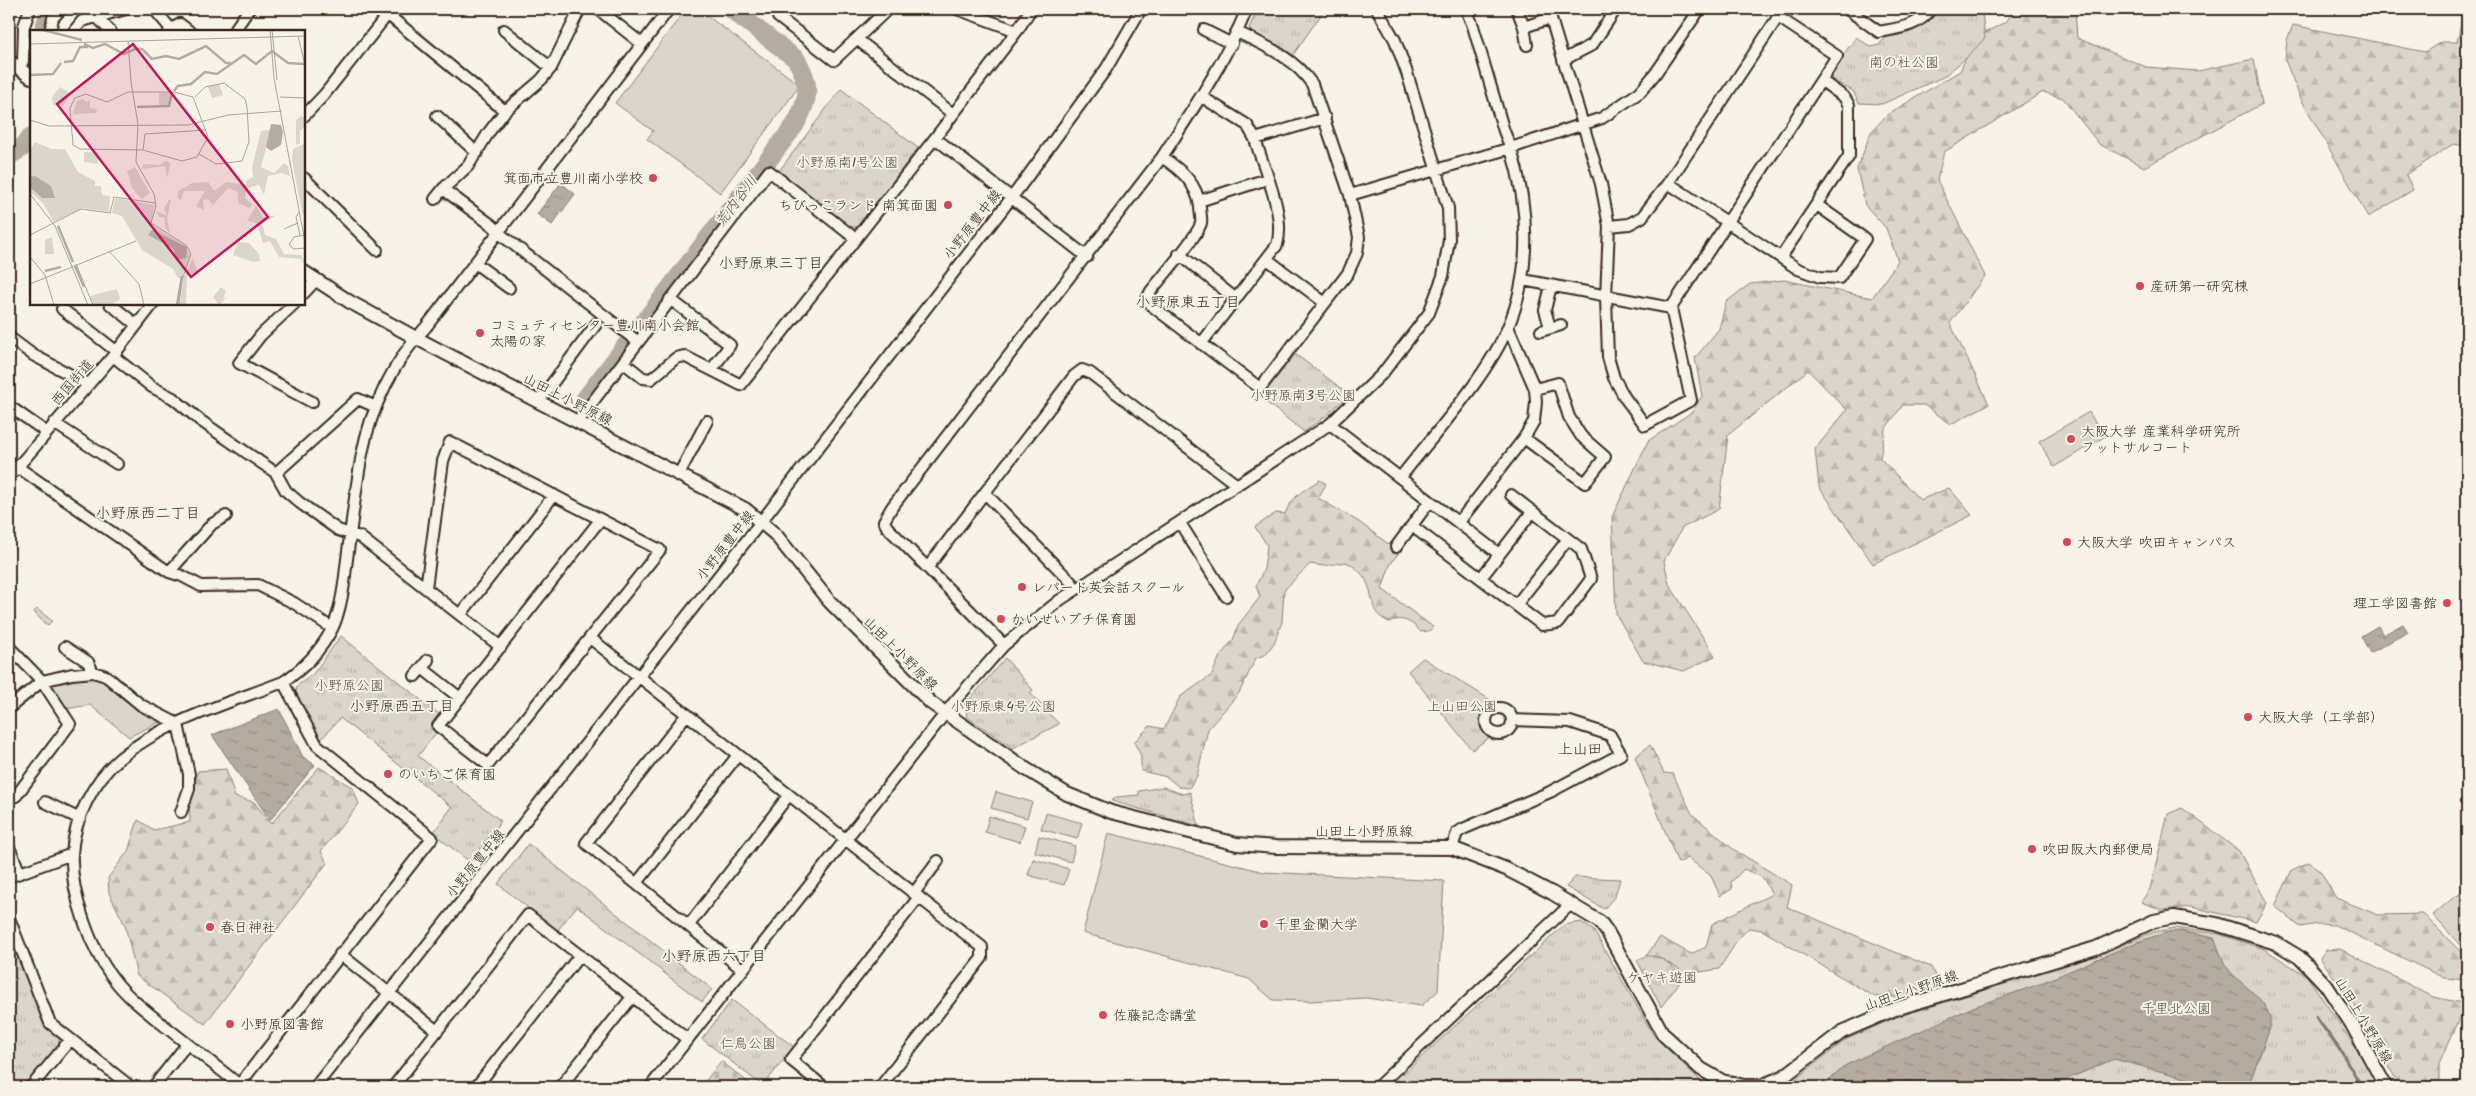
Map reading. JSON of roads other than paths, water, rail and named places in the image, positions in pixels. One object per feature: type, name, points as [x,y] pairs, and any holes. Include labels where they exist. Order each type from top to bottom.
[{"type":"main road","name":"山田上小野原線","points":[[305,273],[416,338],[745,509],[775,534],[828,601],[931,704],[1026,769],[1067,794],[1111,812],[1201,836],[1256,846],[1452,848],[1506,869],[1571,904],[1600,922],[1608,933],[1663,1034],[1701,1069],[1722,1081],[1744,1086],[1761,1086],[1783,1077],[1842,1032],[1895,1009],[2096,948],[2154,921],[2174,917],[2216,924],[2276,943],[2299,957],[2326,985],[2351,1023],[2386,1087]]},
{"type":"street","points":[[22,70],[24,26],[30,9]]},
{"type":"street","points":[[50,30],[53,18],[61,9]]},
{"type":"street","points":[[75,30],[82,22],[126,9]]},
{"type":"street","points":[[154,9],[170,30],[180,24],[188,30]]},
{"type":"street","points":[[235,30],[249,9]]},
{"type":"street","points":[[435,199],[442,189],[468,166],[489,132],[505,111],[541,80],[551,68],[580,9]]},
{"type":"street","points":[[598,9],[642,44]]},
{"type":"street","points":[[283,682],[317,745],[432,838],[236,1085],[133,1000],[113,978],[100,958],[81,910],[74,882],[72,854],[80,818],[88,799],[100,779],[119,759],[140,744],[178,724],[283,682],[297,673],[317,651],[332,628],[343,591],[362,454],[376,407],[389,379],[416,338],[669,9]]},
{"type":"street","points":[[786,9],[778,17],[834,60],[858,40],[888,9]]},
{"type":"street","points":[[957,9],[1017,31]]},
{"type":"street","points":[[623,362],[643,378],[651,379],[676,358],[684,356],[741,385],[936,138],[1017,31],[1031,9]]},
{"type":"street","name":"小野原豊中線","points":[[315,1087],[760,522],[1011,197],[1106,69],[1141,9]]},
{"type":"street","points":[[1004,644],[887,527],[884,521],[908,485],[1162,157],[1202,97],[1232,44],[1247,9]]},
{"type":"street","points":[[650,1087],[944,714],[1004,644],[1074,590],[1330,424],[1382,374],[1429,313],[1444,276],[1449,240],[1448,208],[1438,170],[1396,40],[1376,9]]},
{"type":"street","points":[[1400,478],[1478,377],[1508,327],[1522,280],[1525,233],[1524,204],[1511,148],[1466,9]]},
{"type":"street","points":[[1517,9],[1524,27],[1526,45]]},
{"type":"street","points":[[1563,60],[1592,45],[1616,9]]},
{"type":"street","points":[[1350,195],[1511,148],[1602,118],[1640,92],[1656,74],[1700,9]]},
{"type":"street","points":[[1852,10],[1879,32],[1915,24],[1926,16],[1931,9]]},
{"type":"street","points":[[305,115],[324,95],[390,11],[505,111]]},
{"type":"street","points":[[1524,27],[1549,13],[1601,184],[1609,226],[1606,298],[1608,357],[1614,378],[1625,398],[1646,425],[1691,400],[1671,308],[1837,56],[1778,17],[1668,182],[1642,217],[1629,224],[1609,226]]},
{"type":"street","points":[[97,17],[109,30]]},
{"type":"street","points":[[504,30],[551,68]]},
{"type":"street","points":[[1204,30],[1232,44]]},
{"type":"street","points":[[1162,157],[1184,173],[1193,184],[1199,200],[1202,222],[1196,234],[1151,291],[1147,299],[1152,306],[1260,388],[1348,273],[1357,253],[1359,237],[1350,195],[1312,84],[1302,69],[1288,58],[1237,32]]},
{"type":"street","points":[[858,40],[953,114]]},
{"type":"street","points":[[1781,257],[1849,156],[1849,105],[1844,97],[1822,81]]},
{"type":"street","points":[[1201,344],[1277,245],[1281,232],[1280,218],[1255,139],[1247,125],[1202,97]]},
{"type":"street","points":[[437,116],[477,153]]},
{"type":"street","points":[[1255,139],[1325,118]]},
{"type":"street","points":[[936,138],[1086,257]]},
{"type":"street","points":[[578,421],[623,362],[633,338],[670,299],[769,171],[856,239]]},
{"type":"street","points":[[305,179],[377,250]]},
{"type":"street","points":[[1199,200],[1267,179]]},
{"type":"street","points":[[1668,182],[1798,269],[1820,277],[1839,278],[1865,239],[1817,205]]},
{"type":"street","points":[[442,189],[633,338]]},
{"type":"street","points":[[1179,254],[1236,299]]},
{"type":"street","points":[[1267,259],[1325,303]]},
{"type":"street","points":[[475,263],[509,288]]},
{"type":"street","points":[[305,292],[316,280]]},
{"type":"street","points":[[1522,280],[1606,298],[1671,308]]},
{"type":"street","points":[[1552,286],[1546,310],[1545,329],[1561,325]]},
{"type":"street","points":[[670,299],[730,345],[712,369]]},
{"type":"street","points":[[111,305],[137,325]]},
{"type":"street","name":"西国街道","points":[[9,477],[13,467],[114,354],[152,305]]},
{"type":"street","points":[[293,305],[261,335],[239,363],[312,402]]},
{"type":"street","points":[[62,309],[152,387],[173,398],[201,421],[276,473],[286,491],[300,503],[338,530],[360,537],[501,647]]},
{"type":"street","points":[[539,401],[597,323]]},
{"type":"street","points":[[1459,522],[1524,438],[1534,421],[1535,390],[1508,327]]},
{"type":"street","points":[[9,338],[34,355],[88,384]]},
{"type":"street","points":[[928,567],[1074,376],[1082,370],[1090,373],[1237,485]]},
{"type":"street","points":[[1524,438],[1585,483],[1605,457],[1581,436],[1569,417],[1558,383],[1535,390]]},
{"type":"street","points":[[276,473],[358,399],[376,407]]},
{"type":"street","points":[[9,406],[46,432]]},
{"type":"street","points":[[679,474],[706,421]]},
{"type":"street","points":[[54,423],[117,464]]},
{"type":"street","points":[[1330,424],[1500,554]]},
{"type":"street","points":[[426,588],[443,461],[450,442],[660,550],[488,765],[438,726],[600,520]]},
{"type":"street","points":[[13,467],[22,470],[169,572],[182,576],[201,586],[258,585],[294,603],[332,628]]},
{"type":"street","points":[[985,494],[1072,583],[1074,590]]},
{"type":"street","points":[[460,614],[554,495]]},
{"type":"street","points":[[1412,526],[1542,625],[1558,623],[1591,579],[1581,549],[1512,495]]},
{"type":"street","points":[[1396,547],[1430,501]]},
{"type":"street","points":[[1480,578],[1532,512]]},
{"type":"street","points":[[169,572],[212,524],[226,516]]},
{"type":"street","points":[[1180,523],[1226,596]]},
{"type":"street","points":[[1516,605],[1568,539]]},
{"type":"street","points":[[590,638],[982,947],[982,958],[880,1087]]},
{"type":"street","points":[[9,647],[42,681],[70,724],[16,796],[9,797]]},
{"type":"street","points":[[64,647],[88,662],[93,672]]},
{"type":"street","points":[[422,668],[460,698]]},
{"type":"street","points":[[9,708],[42,681],[72,674],[93,672],[106,676],[141,705],[178,724]]},
{"type":"street","points":[[687,714],[586,843],[689,924],[694,931],[742,969]]},
{"type":"street","points":[[1452,848],[1457,833],[1463,829],[1550,792],[1621,754],[1610,735],[1570,722],[1514,720]]},
{"type":"street","points":[[178,724],[189,774],[189,789],[181,812]]},
{"type":"street","points":[[637,883],[738,754]]},
{"type":"street","points":[[689,924],[789,795]]},
{"type":"street","points":[[45,802],[80,818]]},
{"type":"street","points":[[9,846],[20,873]]},
{"type":"street","points":[[9,877],[72,854]]},
{"type":"street","points":[[824,1087],[791,1060],[916,895],[938,861]]},
{"type":"street","points":[[1377,1087],[1571,904]]},
{"type":"street","points":[[393,1087],[528,915],[687,1039]]},
{"type":"street","points":[[9,918],[50,1023],[131,1087]]},
{"type":"street","points":[[340,954],[437,1031]]},
{"type":"street","points":[[476,1087],[580,955]]},
{"type":"street","points":[[560,1087],[632,996]]},
{"type":"street","points":[[31,1087],[70,1040]]},
{"type":"street","points":[[153,1087],[187,1044]]},
{"type":"water","points":[[561,183],[575,194],[552,225],[537,214]]},
{"type":"water","points":[[2403,624],[2408,632],[2370,653],[2361,636],[2378,626],[2383,635]]},
{"type":"water","points":[[279,709],[303,757],[315,765],[270,820],[212,735]]},
{"type":"water","name":"千里北公園","points":[[2181,931],[2214,938],[2227,967],[2262,1002],[2267,1010],[2270,1018],[2270,1028],[2248,1087],[2197,1087],[2193,1080],[2114,1059],[2049,1087],[1822,1087],[1846,1065],[1973,1007],[2037,985],[2137,942],[2168,932]]},
{"type":"waterway","points":[[43,30],[51,9]]},
{"type":"waterway","name":"荒内谷川","points":[[585,399],[795,125],[806,100],[805,77],[796,59],[731,9]]},
{"type":"waterway","points":[[9,156],[22,148],[30,138]]},
{"type":"waterway","points":[[2316,1017],[2342,1053],[2362,1087]]},
{"type":"place","name":"箕面市立豊川南小学校","points":[[653,178]]},
{"type":"place","name":"ちびっこランド 南箕面園","points":[[948,205]]},
{"type":"place","name":"産研第一研究棟","points":[[2140,286]]},
{"type":"place","name":"コミュティセンター豊川南小会館 太陽の家","points":[[480,333]]},
{"type":"place","name":"大阪大学 産業科学研究所 フットサルコート","points":[[2071,439]]},
{"type":"place","name":"大阪大学 吹田キャンパス","points":[[2067,542]]},
{"type":"place","name":"レパード英会話スクール","points":[[1022,587]]},
{"type":"place","name":"理工学図書館","points":[[2447,603]]},
{"type":"place","name":"かいせいプチ保育園","points":[[1001,619]]},
{"type":"place","name":"大阪大学（工学部）","points":[[2248,717]]},
{"type":"place","name":"のいちご保育園","points":[[388,774]]},
{"type":"place","name":"吹田阪大内郵便局","points":[[2032,849]]},
{"type":"place","name":"千里金蘭大学","points":[[1264,924]]},
{"type":"place","name":"春日神社","points":[[210,927]]},
{"type":"place","name":"佐藤記念講堂","points":[[1103,1015]]},
{"type":"place","name":"小野原図書館","points":[[230,1024]]},
{"type":"district","name":"小野原東三丁目","points":[[771,263]]},
{"type":"district","name":"小野原東五丁目","points":[[1188,302]]},
{"type":"district","name":"小野原西二丁目","points":[[148,513]]},
{"type":"district","name":"小野原西五丁目","points":[[402,706]]},
{"type":"district","name":"上山田","points":[[1580,749]]},
{"type":"district","name":"小野原西六丁目","points":[[714,956]]},
{"type":"park label","name":"南の杜公園","points":[[1904,62]]},
{"type":"park label","name":"小野原南1号公園","points":[[847,162]]},
{"type":"park label","name":"小野原南3号公園","points":[[1303,395]]},
{"type":"park label","name":"小野原公園","points":[[349,685]]},
{"type":"park label","name":"小野原東4号公園","points":[[1003,706]]},
{"type":"park label","name":"上山田公園","points":[[1462,706]]},
{"type":"park label","name":"ケヤキ遊園","points":[[1662,977]]},
{"type":"park label","name":"仁鳥公園","points":[[748,1043]]}]
